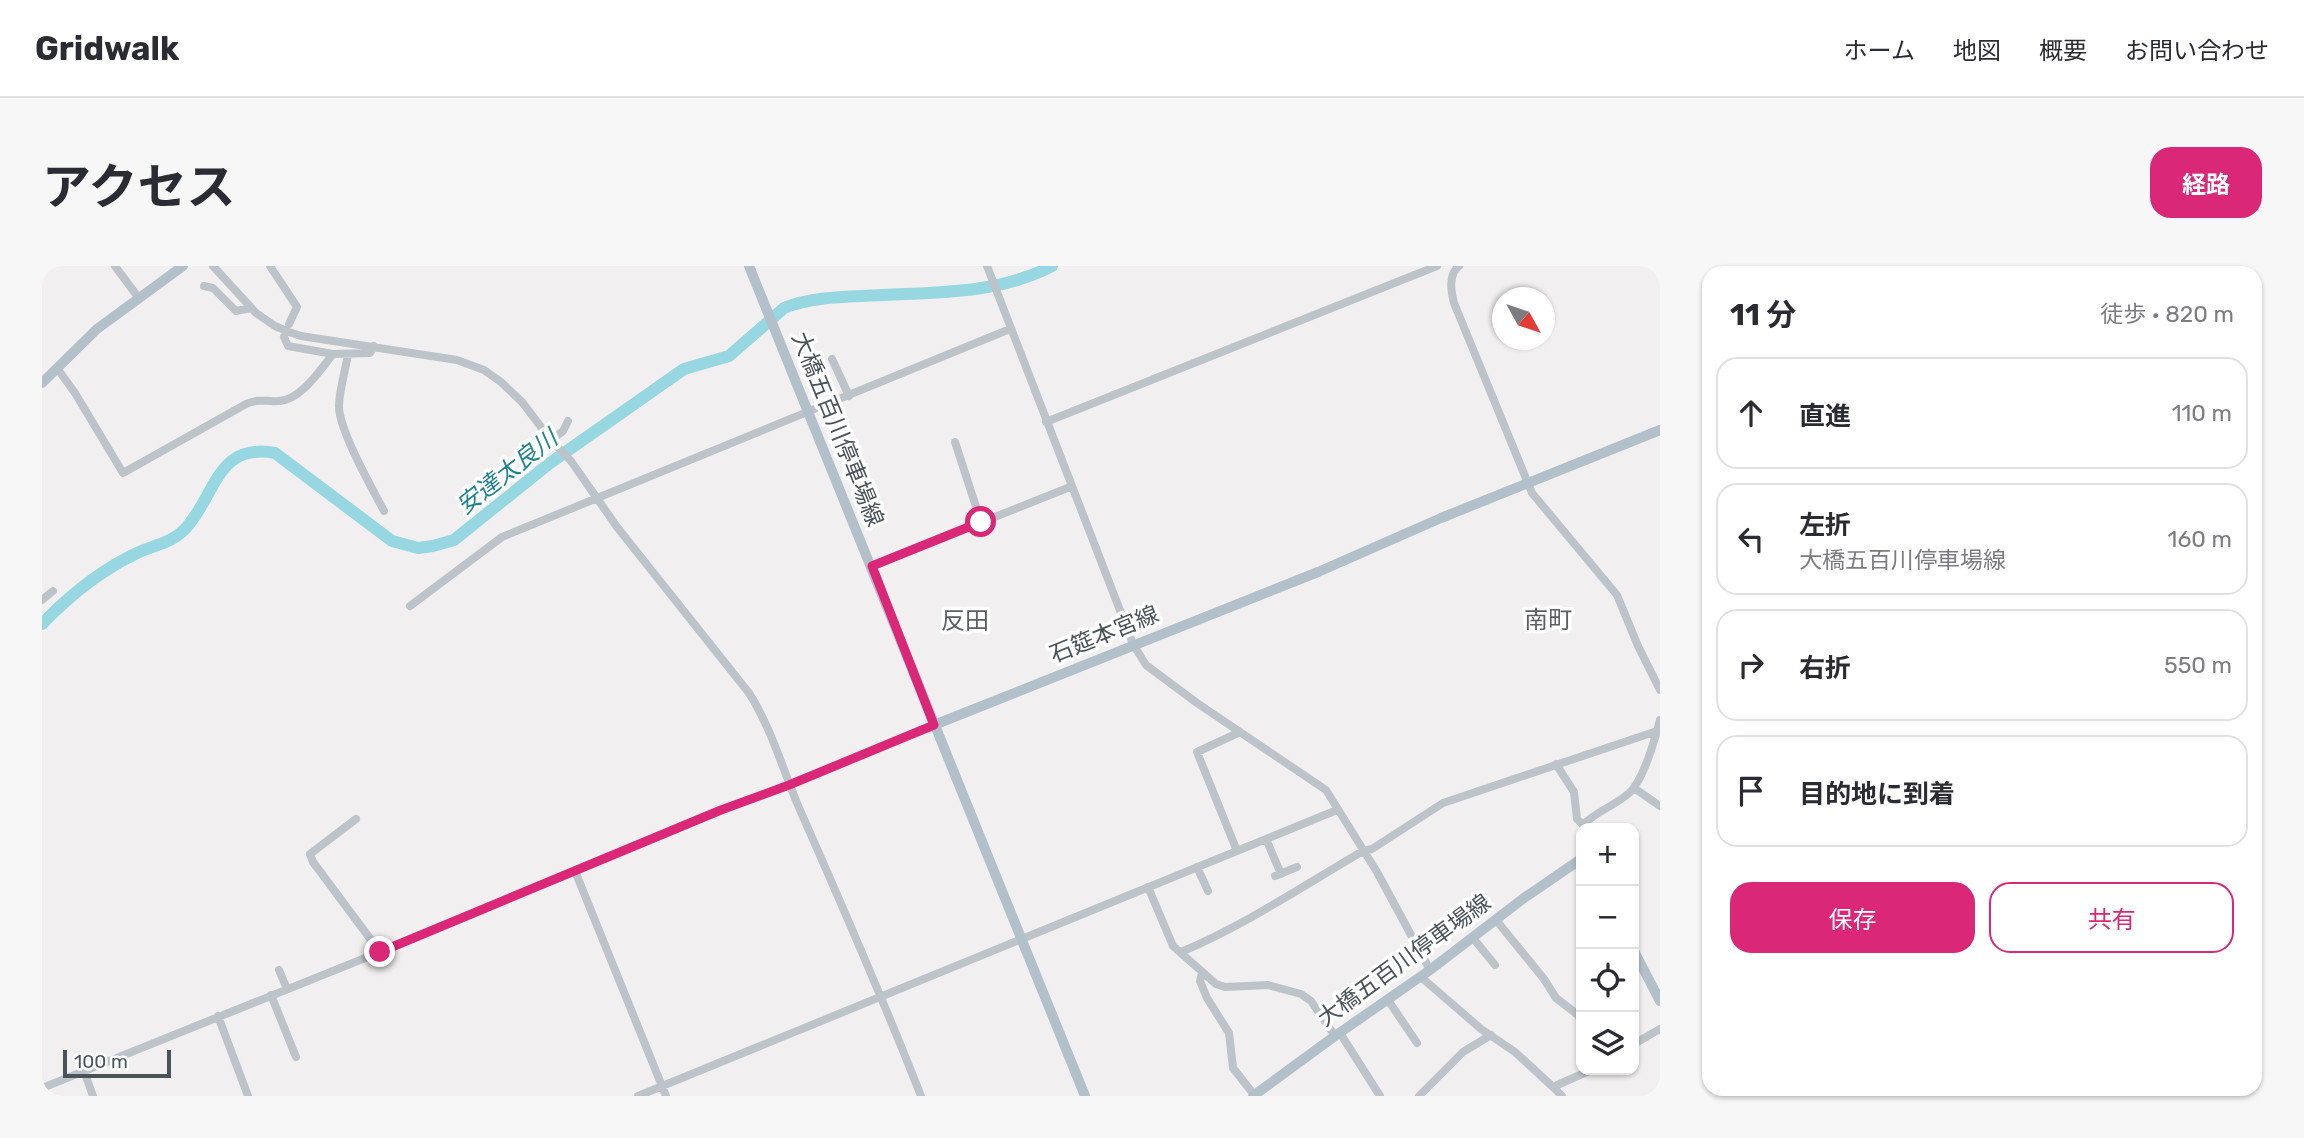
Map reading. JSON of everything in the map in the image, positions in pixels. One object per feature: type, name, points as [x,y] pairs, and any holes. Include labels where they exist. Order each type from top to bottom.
[{"type":"main road","points":[[42,383],[97,329],[183,266]]},
{"type":"main road","name":"大橋五百川停車場線","points":[[749,266],[934,725]]},
{"type":"main road","name":"石筵本宮線","points":[[934,725],[1318,572],[1441,518],[1660,430]]},
{"type":"main road","points":[[934,725],[1085,1096]]},
{"type":"main road","name":"大橋五百川停車場線","points":[[1254,1096],[1337,1034],[1426,974],[1576,863]]},
{"type":"main road","points":[[1639,961],[1660,1001]]},
{"type":"street","points":[[115,266],[138,297]]},
{"type":"street","points":[[213,266],[251,308],[275,326],[301,336],[457,360],[484,370],[513,393],[571,461],[597,500],[749,693],[763,715],[789,785],[882,995],[921,1096]]},
{"type":"street","points":[[270,266],[297,307],[289,324]]},
{"type":"street","points":[[1046,422],[1437,266]]},
{"type":"street","points":[[1453,267],[1451,287],[1454,303],[1532,493],[1618,595],[1638,646],[1660,690]]},
{"type":"street","points":[[988,270],[1133,644],[1146,665],[1326,790],[1377,872],[1426,974],[1462,1014],[1515,1052],[1562,1096]]},
{"type":"street","points":[[204,286],[213,288],[236,311],[251,308]]},
{"type":"street","points":[[410,606],[502,537],[1010,329]]},
{"type":"street","points":[[284,337],[288,346],[332,354],[370,353],[374,346]]},
{"type":"street","points":[[57,369],[75,393],[123,473],[246,404],[263,399],[288,399],[303,387],[332,354]]},
{"type":"street","points":[[348,355],[338,406],[359,463],[384,511]]},
{"type":"street","points":[[832,359],[849,396]]},
{"type":"street","points":[[553,441],[568,421]]},
{"type":"street","points":[[954,442],[981,522]]},
{"type":"street","points":[[872,566],[1070,486]]},
{"type":"street","points":[[42,600],[53,591]]},
{"type":"street","points":[[1588,823],[1634,788],[1660,720]]},
{"type":"street","points":[[42,1088],[934,725]]},
{"type":"street","points":[[1181,952],[1213,939],[1363,851],[1372,849],[1443,803],[1657,731]]},
{"type":"street","points":[[1237,851],[1197,752],[1240,732]]},
{"type":"street","points":[[1556,764],[1574,792],[1577,819],[1580,823]]},
{"type":"street","points":[[1634,788],[1660,806]]},
{"type":"street","points":[[638,1096],[1337,810]]},
{"type":"street","points":[[356,819],[310,854],[313,862],[380,952]]},
{"type":"street","points":[[1266,839],[1278,875],[1297,867]]},
{"type":"street","points":[[1197,867],[1208,891]]},
{"type":"street","points":[[575,872],[666,1096]]},
{"type":"street","points":[[1149,887],[1169,939],[1202,972],[1216,984],[1226,987],[1268,985],[1301,995],[1311,1001],[1380,1096]]},
{"type":"street","points":[[1496,920],[1556,998],[1576,1013]]},
{"type":"street","points":[[1473,938],[1495,965]]},
{"type":"street","points":[[279,970],[287,989]]},
{"type":"street","points":[[1202,972],[1200,981],[1207,998],[1229,1033],[1233,1068],[1254,1096]]},
{"type":"street","points":[[271,995],[296,1057]]},
{"type":"street","points":[[1388,1000],[1418,1044]]},
{"type":"street","points":[[218,1016],[248,1096]]},
{"type":"street","points":[[1639,1041],[1660,1029]]},
{"type":"street","points":[[1419,1096],[1463,1052],[1491,1035]]},
{"type":"street","points":[[84,1071],[93,1096]]},
{"type":"street","points":[[1553,1087],[1580,1075]]},
{"type":"waterway","name":"安達太良川","points":[[42,624],[63,603],[111,567],[180,534],[195,516],[219,474],[240,456],[255,452],[275,453],[392,541],[418,548],[433,546],[454,540],[550,463],[684,369],[729,356],[784,308],[823,299],[984,288],[1030,276],[1052,266]]},
{"type":"district","name":"南町","points":[[1548,620]]},
{"type":"district","name":"反田","points":[[965,621]]},
{"type":"route","points":[[380,952],[721,810],[934,725],[872,566],[981,522]]}]
